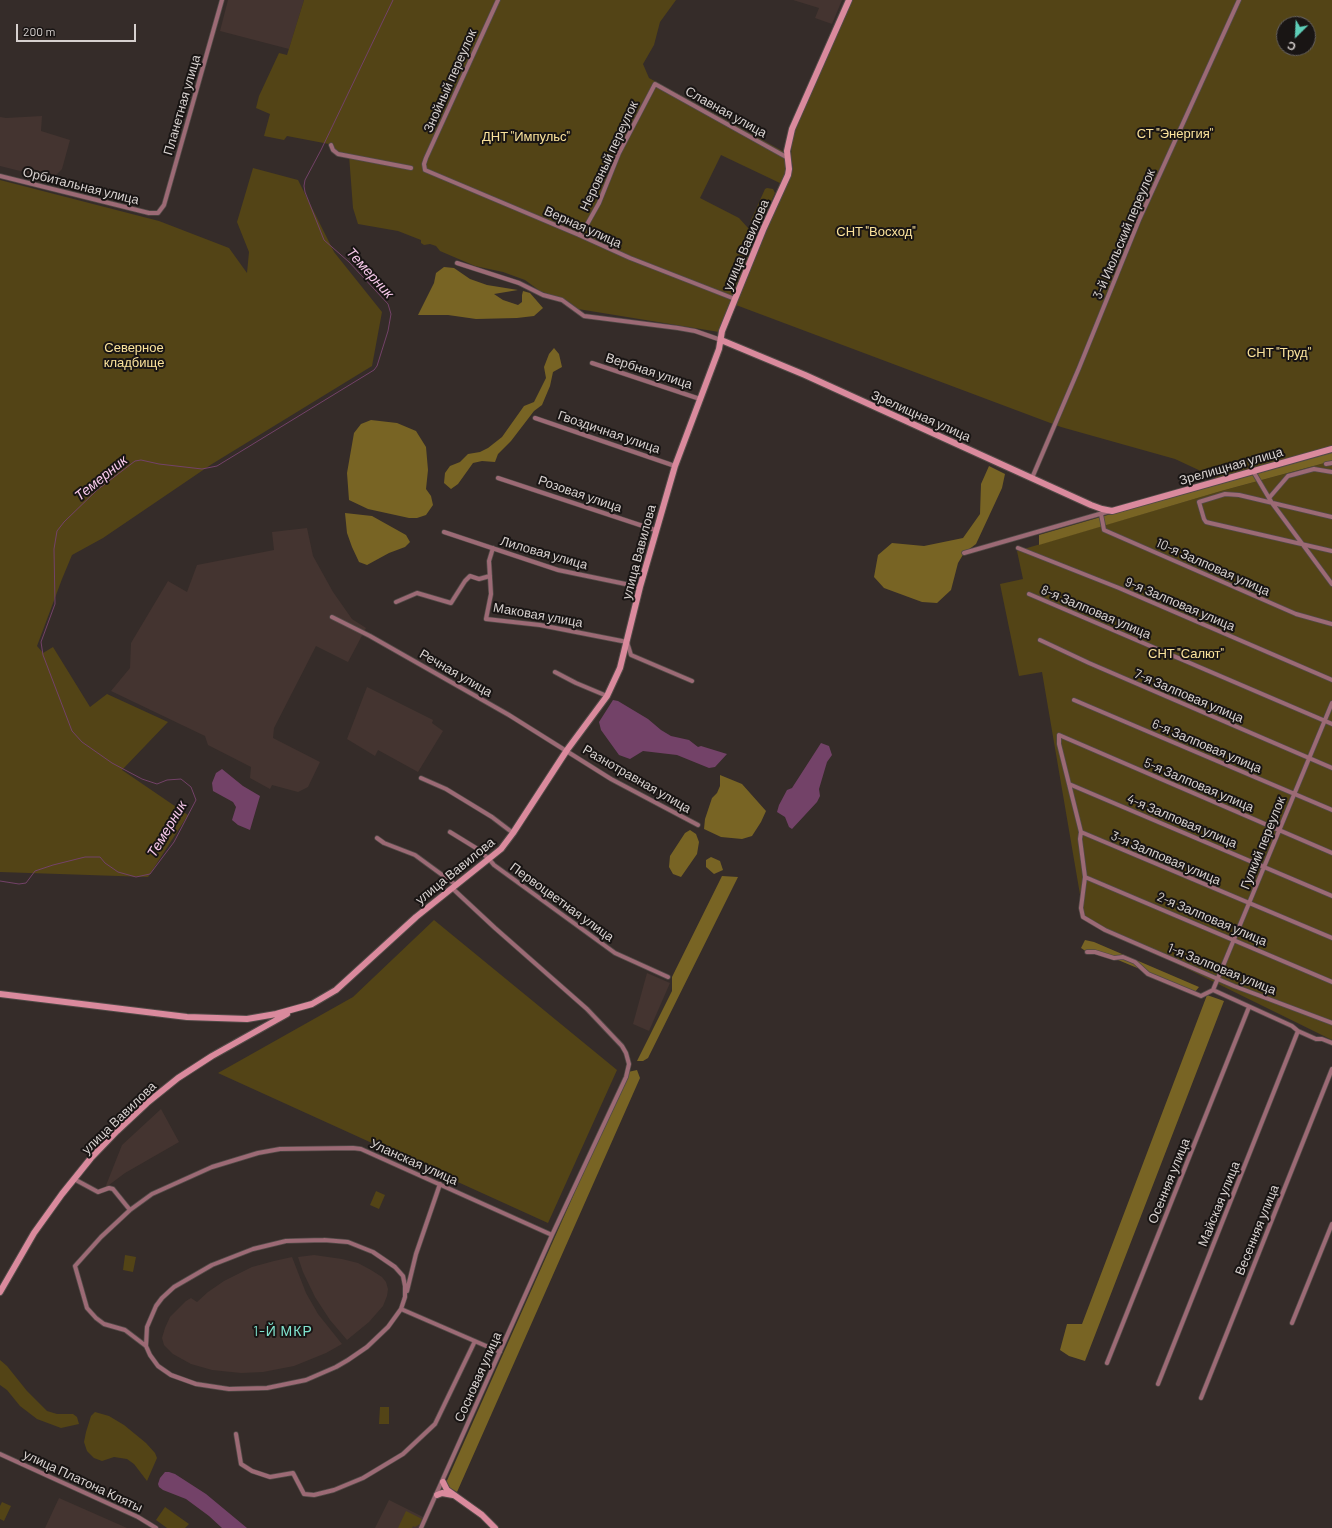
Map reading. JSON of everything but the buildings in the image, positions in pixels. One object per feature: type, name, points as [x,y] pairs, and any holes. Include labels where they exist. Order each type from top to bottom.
[{"type":"street","name":"Планетная улица","points":[[158,213],[164,205],[222,0]]},
{"type":"street","name":"Знойный переулок","points":[[425,170],[424,164],[426,158],[498,0]]},
{"type":"street","name":"улица Вавилова","points":[[0,994],[187,1017],[247,1019],[276,1014],[312,1004],[336,990],[416,917],[501,849],[567,750],[607,696],[620,668],[655,530],[675,466],[719,349],[722,331],[788,176],[789,138],[849,0]]},
{"type":"street","name":"3-й Июльский переулок","points":[[1032,478],[1079,368],[1138,220],[1239,0]]},
{"type":"street","name":"Славная улица","points":[[655,84],[788,158]]},
{"type":"street","name":"Неровный переулок","points":[[579,235],[588,224],[599,203],[618,153],[655,84]]},
{"type":"street","points":[[331,144],[333,150],[338,154],[411,168]]},
{"type":"street","name":"Верная улица","points":[[425,170],[630,258],[735,299]]},
{"type":"street","name":"Орбитальная улица","points":[[0,176],[149,214],[158,213]]},
{"type":"street","points":[[457,263],[519,283],[543,295],[562,300],[584,316],[678,328],[695,331],[721,340]]},
{"type":"street","name":"Зрелищная улица","points":[[721,340],[805,375],[1091,505],[1112,511]]},
{"type":"street","name":"Вербная улица","points":[[592,363],[700,399]]},
{"type":"street","name":"Гвоздичная улица","points":[[536,418],[675,466]]},
{"type":"street","name":"Зрелищная улица","points":[[964,553],[1332,449]]},
{"type":"street","points":[[1326,464],[1332,462]]},
{"type":"street","points":[[1269,498],[1288,476],[1314,469],[1332,472]]},
{"type":"street","points":[[1253,471],[1272,503],[1332,584]]},
{"type":"street","name":"Розовая улица","points":[[498,478],[655,530]]},
{"type":"street","points":[[1332,517],[1239,495],[1225,494],[1199,502],[1206,522],[1332,551]]},
{"type":"street","name":"10-я Залповая улица","points":[[1101,514],[1104,530],[1296,614],[1332,624]]},
{"type":"street","name":"Лиловая улица","points":[[444,532],[558,570],[640,587]]},
{"type":"street","name":"Маковая улица","points":[[493,548],[489,561],[491,594],[486,619],[540,624],[627,642]]},
{"type":"street","name":"9-я Залповая улица","points":[[1018,548],[1119,588],[1332,680]]},
{"type":"street","points":[[396,602],[417,593],[451,603],[465,581],[470,576],[479,579],[490,576]]},
{"type":"street","name":"8-я Залповая улица","points":[[1029,594],[1332,724]]},
{"type":"street","name":"Речная улица","points":[[332,617],[377,639],[510,715],[567,750]]},
{"type":"street","name":"7-я Залповая улица","points":[[1040,640],[1089,663],[1332,768]]},
{"type":"street","points":[[627,642],[631,655],[692,681]]},
{"type":"street","points":[[555,672],[576,684],[607,696]]},
{"type":"street","name":"6-я Залповая улица","points":[[1074,700],[1332,810]]},
{"type":"street","name":"Гулкий переулок","points":[[1213,990],[1332,703]]},
{"type":"street","name":"5-я Залповая улица","points":[[1069,784],[1059,744],[1059,736],[1332,853]]},
{"type":"street","name":"Разнотравная улица","points":[[567,750],[611,779],[698,826]]},
{"type":"street","points":[[421,778],[446,789],[492,817],[513,833]]},
{"type":"street","points":[[1069,784],[1081,832],[1080,839],[1085,876]]},
{"type":"street","name":"4-я Залповая улица","points":[[1069,784],[1332,896]]},
{"type":"street","name":"Первоцветная улица","points":[[450,832],[476,848],[489,858],[494,865],[615,953],[668,977]]},
{"type":"street","name":"3-я Залповая улица","points":[[1081,832],[1332,938]]},
{"type":"street","points":[[377,838],[384,843],[415,855],[454,886]]},
{"type":"street","name":"1-я Залповая улица","points":[[1085,876],[1081,908],[1083,917],[1104,930],[1218,979],[1332,1023]]},
{"type":"street","name":"2-я Залповая улица","points":[[1085,876],[1332,982]]},
{"type":"street","name":"Сосновая улица","points":[[421,1528],[443,1482],[552,1234],[626,1077],[629,1064],[622,1046],[587,1009],[495,928],[454,886]]},
{"type":"street","points":[[1087,952],[1095,952],[1114,958],[1123,957],[1135,962],[1148,974],[1201,996],[1213,990],[1292,1026],[1298,1031],[1316,1039],[1322,1039],[1332,1043]]},
{"type":"street","name":"улица Вавилова","points":[[0,1292],[34,1232],[74,1179],[117,1131],[147,1103],[178,1078],[299,1007]]},
{"type":"street","name":"Осенняя улица","points":[[1107,1363],[1249,1007]]},
{"type":"street","name":"Майская улица","points":[[1158,1384],[1298,1031]]},
{"type":"street","name":"Весенняя улица","points":[[1201,1398],[1332,1069]]},
{"type":"street","name":"Уланская улица","points":[[146,1346],[125,1330],[104,1324],[91,1313],[87,1308],[74,1266],[101,1237],[130,1210],[152,1194],[212,1167],[258,1153],[280,1149],[361,1149],[552,1234]]},
{"type":"street","points":[[74,1179],[98,1192],[109,1188],[113,1189],[130,1210]]},
{"type":"street","points":[[405,1297],[403,1276],[395,1267],[373,1252],[348,1242],[324,1240],[286,1241],[253,1248],[235,1255],[212,1265],[174,1287],[156,1306],[147,1327],[146,1346],[150,1355],[158,1366],[171,1375],[183,1380],[225,1389],[267,1388],[306,1380],[336,1367],[374,1342],[388,1327],[401,1309],[405,1297],[416,1254],[440,1184]]},
{"type":"street","points":[[1292,1323],[1332,1224]]},
{"type":"street","points":[[401,1309],[500,1352]]},
{"type":"street","points":[[236,1434],[241,1464],[252,1472],[270,1477],[293,1473],[304,1494],[314,1495],[334,1490],[363,1478],[403,1454],[435,1424],[475,1341]]},
{"type":"street","name":"улица Платона Кляты","points":[[0,1454],[138,1517],[156,1528]]},
{"type":"street","points":[[443,1482],[448,1490],[495,1528]]},
{"type":"street","points":[[437,1495],[442,1493],[455,1496]]},
{"type":"shaded area","points":[[228,0],[304,0],[289,49],[220,31]]},
{"type":"shaded area","points":[[793,0],[842,0],[832,24],[815,18],[819,8]]},
{"type":"shaded area","points":[[42,116],[41,131],[70,140],[62,169],[52,179],[0,166],[0,117]]},
{"type":"shaded area","points":[[444,267],[454,268],[470,279],[487,285],[518,290],[494,294],[503,300],[518,305],[522,302],[523,291],[530,293],[543,308],[534,316],[517,318],[476,319],[448,315],[418,315],[434,283],[436,273]]},
{"type":"shaded area","points":[[554,348],[559,354],[562,367],[553,372],[550,386],[542,405],[534,411],[511,441],[498,454],[495,462],[482,461],[473,463],[458,484],[451,489],[444,483],[445,473],[450,466],[460,462],[468,454],[480,452],[488,448],[502,437],[524,406],[534,402],[546,378],[544,367],[549,354]]},
{"type":"shaded area","points":[[371,420],[397,423],[416,431],[426,447],[428,470],[426,489],[431,496],[433,505],[426,515],[417,518],[409,518],[368,509],[349,500],[347,473],[354,433],[361,424]]},
{"type":"shaded area","points":[[1332,451],[1332,461],[1221,491],[1039,545],[1039,535]]},
{"type":"shaded area","points":[[989,466],[1005,474],[1002,488],[976,544],[964,553],[958,563],[951,590],[937,603],[922,602],[884,588],[874,577],[878,555],[892,543],[924,546],[963,538],[980,514],[981,484]]},
{"type":"shaded area","points":[[345,513],[372,516],[406,535],[410,542],[405,547],[389,553],[367,565],[359,562],[347,533]]},
{"type":"shaded area","points":[[307,528],[313,556],[333,592],[352,619],[366,628],[348,662],[316,646],[274,728],[273,738],[320,762],[308,787],[298,792],[272,785],[270,789],[250,778],[251,767],[208,745],[205,736],[111,691],[130,668],[131,643],[168,581],[187,592],[197,565],[274,550],[272,532]]},
{"type":"shaded area","points":[[367,687],[433,720],[432,723],[443,731],[418,772],[378,750],[375,756],[347,739]]},
{"type":"shaded area","points":[[613,700],[618,701],[648,719],[671,736],[689,740],[698,747],[701,746],[727,754],[715,767],[709,768],[677,755],[643,751],[630,759],[619,755],[601,730],[599,722]]},
{"type":"shaded area","points":[[821,743],[829,746],[832,755],[827,762],[819,789],[820,796],[817,802],[792,829],[789,827],[785,817],[777,812],[779,805],[787,790],[792,788]]},
{"type":"shaded area","points":[[222,769],[243,786],[260,796],[250,830],[238,825],[232,820],[236,807],[233,802],[213,791],[212,783],[216,773]]},
{"type":"shaded area","points":[[720,775],[742,784],[766,811],[752,836],[742,839],[721,837],[704,829],[705,819],[712,798],[717,793],[720,786]]},
{"type":"shaded area","points":[[690,830],[696,834],[699,842],[697,854],[681,877],[673,874],[669,867],[670,856],[685,833]]},
{"type":"shaded area","points":[[711,857],[720,861],[723,870],[714,874],[706,867],[706,860]]},
{"type":"shaded area","points":[[722,876],[738,877],[648,1058],[643,1061],[637,1061],[672,991],[672,977]]},
{"type":"shaded area","points":[[1085,940],[1094,942],[1199,987],[1195,992],[1094,950],[1087,952],[1081,948]]},
{"type":"shaded area","points":[[647,973],[670,983],[649,1031],[633,1024]]},
{"type":"shaded area","points":[[1207,995],[1224,1001],[1085,1361],[1069,1356],[1060,1350],[1067,1324],[1082,1324]]},
{"type":"shaded area","points":[[637,1070],[640,1078],[457,1492],[445,1485],[628,1072]]},
{"type":"shaded area","points":[[161,1109],[179,1142],[125,1173],[105,1188],[122,1145]]},
{"type":"shaded area","points":[[314,1255],[358,1263],[382,1277],[386,1282],[388,1289],[383,1306],[369,1322],[347,1340],[330,1320],[315,1297],[303,1272],[298,1257]]},
{"type":"shaded area","points":[[292,1257],[306,1293],[318,1314],[342,1344],[326,1353],[294,1366],[263,1372],[241,1373],[212,1370],[191,1364],[173,1354],[164,1345],[162,1338],[170,1317],[186,1301],[191,1298],[197,1302],[224,1281],[252,1267]]},
{"type":"shaded area","points":[[165,1472],[175,1474],[206,1494],[247,1528],[222,1528],[186,1499],[163,1490],[158,1484],[160,1478]]},
{"type":"shaded area","points":[[59,1498],[127,1528],[45,1528]]},
{"type":"shaded area","points":[[389,1500],[425,1518],[420,1528],[375,1528]]},
{"type":"green space","name":"ДНТ \"Импульс\"","points":[[304,0],[676,0],[660,22],[654,45],[643,64],[649,78],[788,154],[790,167],[782,184],[721,155],[700,198],[739,218],[758,239],[719,332],[578,309],[568,301],[540,291],[525,280],[503,272],[475,266],[440,251],[436,246],[430,244],[424,245],[421,243],[421,240],[398,231],[358,224],[353,208],[349,155],[333,150],[329,144],[287,136],[284,140],[264,136],[270,114],[256,108],[259,96],[279,53],[287,55]]},
{"type":"green space","points":[[849,0],[1332,0],[1332,448],[1218,479],[1175,459],[1061,427],[736,305],[793,166],[791,159],[792,136]]},
{"type":"green space","name":"Северное кладбище","points":[[253,168],[298,180],[334,252],[382,312],[372,366],[212,464],[103,538],[72,555],[37,646],[43,653],[53,647],[90,707],[107,694],[168,722],[122,770],[188,815],[148,877],[0,872],[0,180],[159,221],[229,248],[247,273],[249,252],[237,222]]},
{"type":"green space","points":[[765,189],[773,189],[775,193],[761,224],[758,226],[752,225],[751,220]]},
{"type":"green space","name":"СНТ \"Салют\"","points":[[1332,461],[1332,1040],[1084,918],[1042,672],[1019,676],[1000,584],[1023,579],[1017,551],[1221,491]]},
{"type":"green space","points":[[434,920],[617,1070],[548,1223],[218,1073],[353,997]]},
{"type":"green space","points":[[376,1191],[385,1195],[379,1209],[370,1205]]},
{"type":"green space","points":[[125,1255],[136,1257],[133,1272],[123,1270]]},
{"type":"green space","points":[[0,1360],[47,1411],[57,1414],[73,1414],[77,1417],[79,1424],[61,1428],[37,1419],[20,1406],[7,1390],[0,1385]]},
{"type":"green space","points":[[380,1407],[389,1407],[389,1424],[379,1424]]},
{"type":"green space","points":[[95,1412],[109,1416],[124,1425],[146,1443],[155,1453],[157,1458],[147,1481],[134,1464],[127,1459],[114,1457],[102,1461],[94,1458],[87,1451],[84,1442],[86,1432],[91,1416]]},
{"type":"green space","points":[[2,1502],[11,1506],[4,1521],[0,1519],[0,1506]]},
{"type":"green space","points":[[165,1507],[189,1524],[185,1528],[167,1528],[156,1520]]},
{"type":"green space","points":[[406,1511],[422,1519],[420,1524],[415,1527],[413,1526],[412,1528],[398,1528]]},
{"type":"waterway","name":"Темерник","points":[[0,881],[19,884],[26,883],[35,871],[85,857],[100,857],[105,863],[118,872],[136,877],[150,874],[174,842],[196,800],[191,787],[181,779],[167,780],[157,784],[142,779],[112,763],[82,742],[72,731],[43,655],[41,642],[55,604],[54,549],[57,531],[64,522],[97,490],[135,461],[141,460],[159,464],[202,469],[217,466],[374,370],[377,366],[388,331],[391,314],[388,304],[349,262],[324,240],[304,186],[305,180],[393,0]]},
{"type":"district","name":"1-Й МКР","points":[[283,1331]]},
{"type":"park label","name":"СТ \"Энергия\"","points":[[1175,134]]},
{"type":"park label","name":"СНТ \"Восход\"","points":[[876,232]]},
{"type":"park label","name":"СНТ \"Труд\"","points":[[1279,353]]}]
